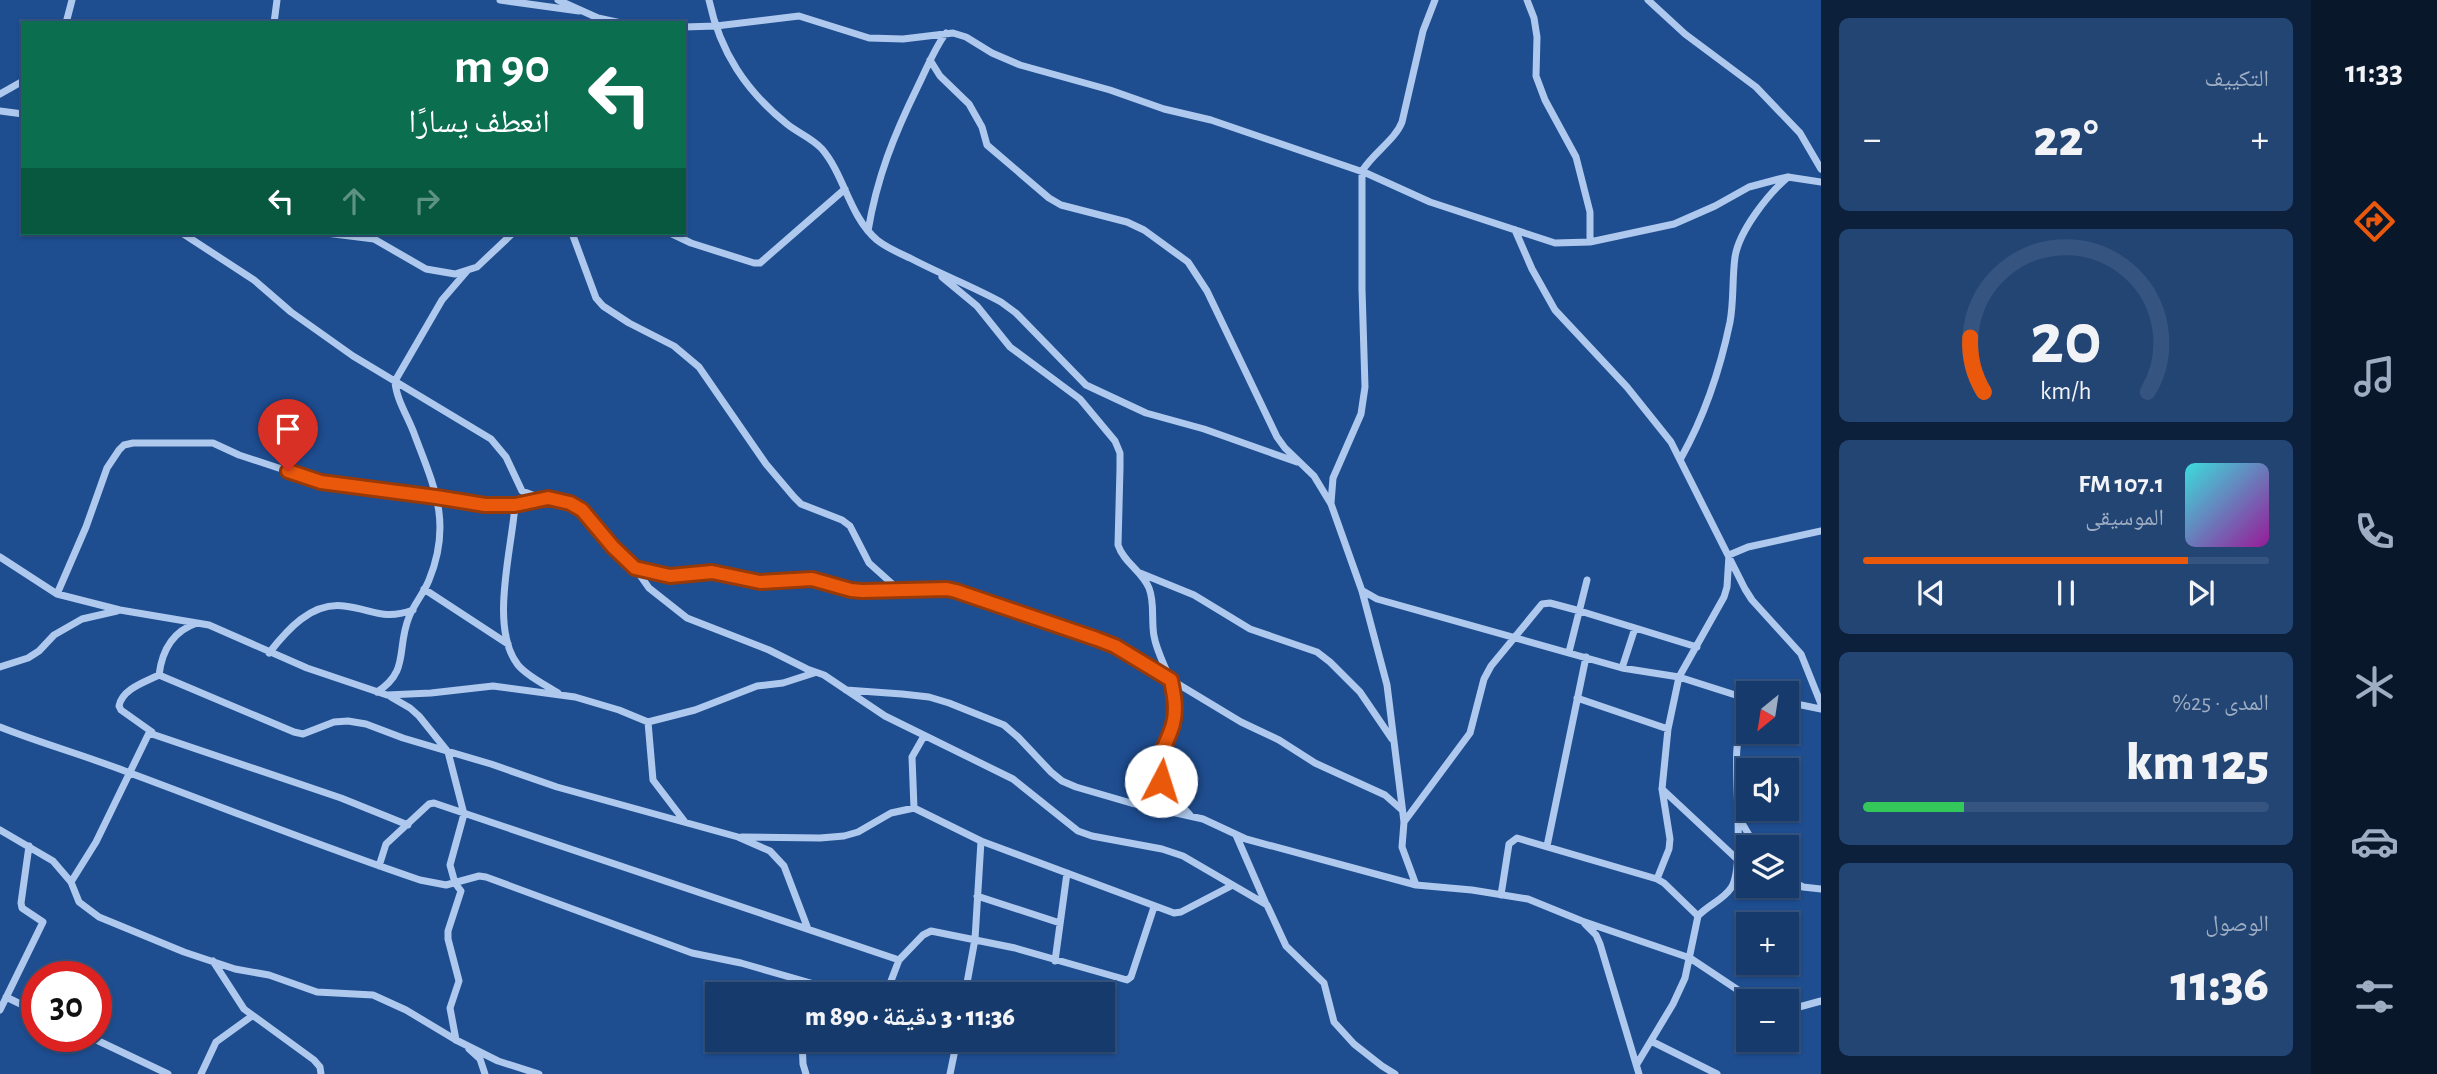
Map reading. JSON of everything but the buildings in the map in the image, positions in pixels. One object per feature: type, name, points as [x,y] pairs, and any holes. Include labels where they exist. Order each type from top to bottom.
[{"type":"street","points":[[67,21],[72,0]]},
{"type":"street","points":[[274,21],[277,0]]},
{"type":"street","points":[[500,0],[579,11]]},
{"type":"street","points":[[558,0],[606,21]]},
{"type":"street","points":[[709,0],[725,51],[749,89],[787,124],[822,149],[857,216],[868,231],[888,247],[985,294],[1016,313],[1086,386],[1146,413],[1251,444],[1304,465]]},
{"type":"street","points":[[1331,504],[1333,478],[1361,414],[1365,387],[1362,171],[1371,157],[1400,128],[1423,31],[1435,0]]},
{"type":"street","points":[[1527,0],[1534,18],[1536,76],[1545,100],[1576,157],[1590,212],[1590,242]]},
{"type":"street","points":[[1648,0],[1685,34],[1756,87],[1800,133],[1821,169]]},
{"type":"street","points":[[686,27],[805,17],[869,38],[902,39],[946,33],[966,37],[992,53],[1020,65],[1110,90],[1164,109],[1211,120],[1362,171],[1419,198],[1555,243],[1590,242],[1674,224],[1749,187],[1788,177],[1821,182]]},
{"type":"street","points":[[868,231],[874,194],[892,139],[946,33]]},
{"type":"street","points":[[930,60],[933,68],[947,84],[970,104],[982,127],[987,145],[1049,198],[1061,205],[1126,222],[1144,230],[1188,261],[1207,291],[1268,421],[1285,448],[1314,476],[1331,504],[1362,591],[1387,685],[1404,822],[1402,847],[1416,885]]},
{"type":"street","points":[[0,94],[21,82]]},
{"type":"street","points":[[0,111],[21,114]]},
{"type":"street","points":[[1681,458],[1708,402],[1720,364],[1732,309],[1737,248],[1772,191],[1788,177]]},
{"type":"street","points":[[674,235],[691,243],[760,263],[845,189]]},
{"type":"street","points":[[1515,230],[1532,269],[1555,310],[1627,387],[1671,442],[1752,600],[1801,654],[1821,706],[1799,703]]},
{"type":"street","points":[[185,235],[254,280],[291,312],[353,356],[491,439],[506,457],[522,491],[570,503],[582,510],[658,596],[687,618],[769,650],[824,676],[885,716],[1013,779],[1078,831],[1183,856],[1266,905]]},
{"type":"street","points":[[343,235],[374,239],[426,270],[442,273],[467,271]]},
{"type":"street","points":[[376,692],[395,678],[409,617],[424,589],[440,542],[440,509],[411,423],[398,396],[395,381],[442,300],[467,271],[486,260],[511,235]]},
{"type":"street","points":[[573,235],[596,298],[603,306],[674,346],[699,367],[766,464],[794,497],[801,504],[842,520],[850,526],[869,564],[898,589]]},
{"type":"street","points":[[933,270],[977,306],[1010,347],[1080,399],[1111,435],[1120,453],[1118,545],[1122,555],[1150,590],[1154,637],[1171,680],[1175,711],[1173,724],[1158,763],[1158,774],[1190,816]]},
{"type":"street","points":[[57,594],[86,527],[107,468],[124,445],[133,443],[213,443],[239,455],[321,482],[485,505],[515,505],[548,498]]},
{"type":"street","points":[[515,505],[511,548],[503,589],[508,644],[517,664],[561,695]]},
{"type":"street","points":[[1729,555],[1748,547],[1821,531]]},
{"type":"street","points":[[1657,879],[1666,859],[1670,839],[1662,789],[1668,729],[1679,677],[1724,597],[1729,555]]},
{"type":"street","points":[[0,557],[57,594],[120,610],[198,623],[225,632],[269,653],[387,695],[419,716],[448,752],[464,814],[450,865],[455,883],[461,891],[448,931],[459,981],[450,1008],[457,1040],[480,1059],[485,1074]]},
{"type":"street","points":[[635,568],[670,576],[704,572],[750,581],[812,579],[851,590],[956,591],[1115,646],[1315,763],[1385,795],[1402,810]]},
{"type":"street","points":[[1138,572],[1194,595],[1250,629],[1317,652],[1331,662],[1360,692],[1394,743]]},
{"type":"street","points":[[1569,652],[1587,580]]},
{"type":"street","points":[[424,589],[508,644]]},
{"type":"street","points":[[1362,591],[1377,599],[1622,668],[1679,677],[1736,695]]},
{"type":"street","points":[[1404,822],[1470,733],[1484,679],[1513,637],[1542,604],[1550,603],[1580,611],[1697,647]]},
{"type":"street","points":[[269,653],[295,623],[323,609],[345,606],[391,616],[413,610]]},
{"type":"street","points":[[0,667],[28,658],[54,635],[82,619],[120,610]]},
{"type":"street","points":[[159,675],[161,662],[173,637],[184,628],[198,623]]},
{"type":"street","points":[[1622,668],[1635,628]]},
{"type":"street","points":[[1547,846],[1586,657]]},
{"type":"street","points":[[387,695],[431,694],[493,686],[575,697],[649,722],[695,710],[757,686],[783,683],[814,673]]},
{"type":"street","points":[[71,882],[96,842],[149,733],[152,732],[121,710],[120,700],[130,690],[159,675]]},
{"type":"street","points":[[159,675],[293,732],[303,734],[334,722],[366,724],[557,787],[738,837],[770,851],[778,858],[784,866],[808,929]]},
{"type":"street","points":[[845,690],[902,694],[949,703],[1004,725],[1062,781],[1131,803],[1190,816],[1253,841],[1416,885],[1501,895],[1542,904],[1582,921],[1690,958],[1736,989]]},
{"type":"street","points":[[1577,698],[1668,729]]},
{"type":"street","points":[[649,722],[653,780],[685,823]]},
{"type":"street","points":[[0,727],[130,772],[261,824],[438,885],[486,877],[692,953],[741,963],[794,982]]},
{"type":"street","points":[[149,733],[408,825]]},
{"type":"street","points":[[914,808],[912,757],[924,736]]},
{"type":"street","points":[[1662,789],[1736,858]]},
{"type":"street","points":[[379,866],[386,844],[392,836],[408,825],[429,804],[434,803],[899,960]]},
{"type":"street","points":[[738,837],[844,836],[858,832],[891,813],[914,808],[981,841],[1174,914],[1231,886]]},
{"type":"street","points":[[0,830],[53,861],[71,882],[79,902],[99,917],[176,950],[246,972],[269,975],[317,992],[373,995],[498,1060],[539,1074]]},
{"type":"street","points":[[1236,834],[1286,946],[1324,983],[1334,1022],[1354,1044],[1395,1074]]},
{"type":"street","points":[[1501,895],[1509,844],[1517,838],[1657,879],[1698,916]]},
{"type":"street","points":[[967,982],[975,939],[981,841]]},
{"type":"street","points":[[0,1010],[43,922],[22,908],[21,903],[29,846]]},
{"type":"street","points":[[1637,1064],[1680,990],[1690,958],[1698,916],[1732,888],[1736,865]]},
{"type":"street","points":[[1055,961],[1067,873]]},
{"type":"street","points":[[1799,885],[1821,889]]},
{"type":"street","points":[[977,896],[1060,923]]},
{"type":"street","points":[[892,982],[899,960],[931,930],[1015,948],[1127,980],[1131,977],[1154,907]]},
{"type":"street","points":[[1582,921],[1596,935],[1600,944],[1639,1074]]},
{"type":"street","points":[[212,960],[237,1001],[252,1016],[314,1060],[320,1067],[321,1074]]},
{"type":"street","points":[[6,997],[21,1004]]},
{"type":"street","points":[[1799,1007],[1821,1001]]},
{"type":"street","points":[[201,1074],[216,1042],[252,1016]]},
{"type":"street","points":[[1651,1041],[1717,1074]]},
{"type":"street","points":[[112,1047],[168,1074]]},
{"type":"street","points":[[802,1052],[806,1074]]},
{"type":"street","points":[[950,1074],[955,1052]]},
{"type":"route","points":[[288,471],[321,482],[485,505],[515,505],[548,498],[570,503],[589,516],[613,547],[635,568],[665,575],[712,572],[760,582],[803,578],[822,580],[862,591],[947,589],[1078,632],[1115,646],[1171,680],[1175,711],[1173,724],[1158,763],[1161,781]]}]
